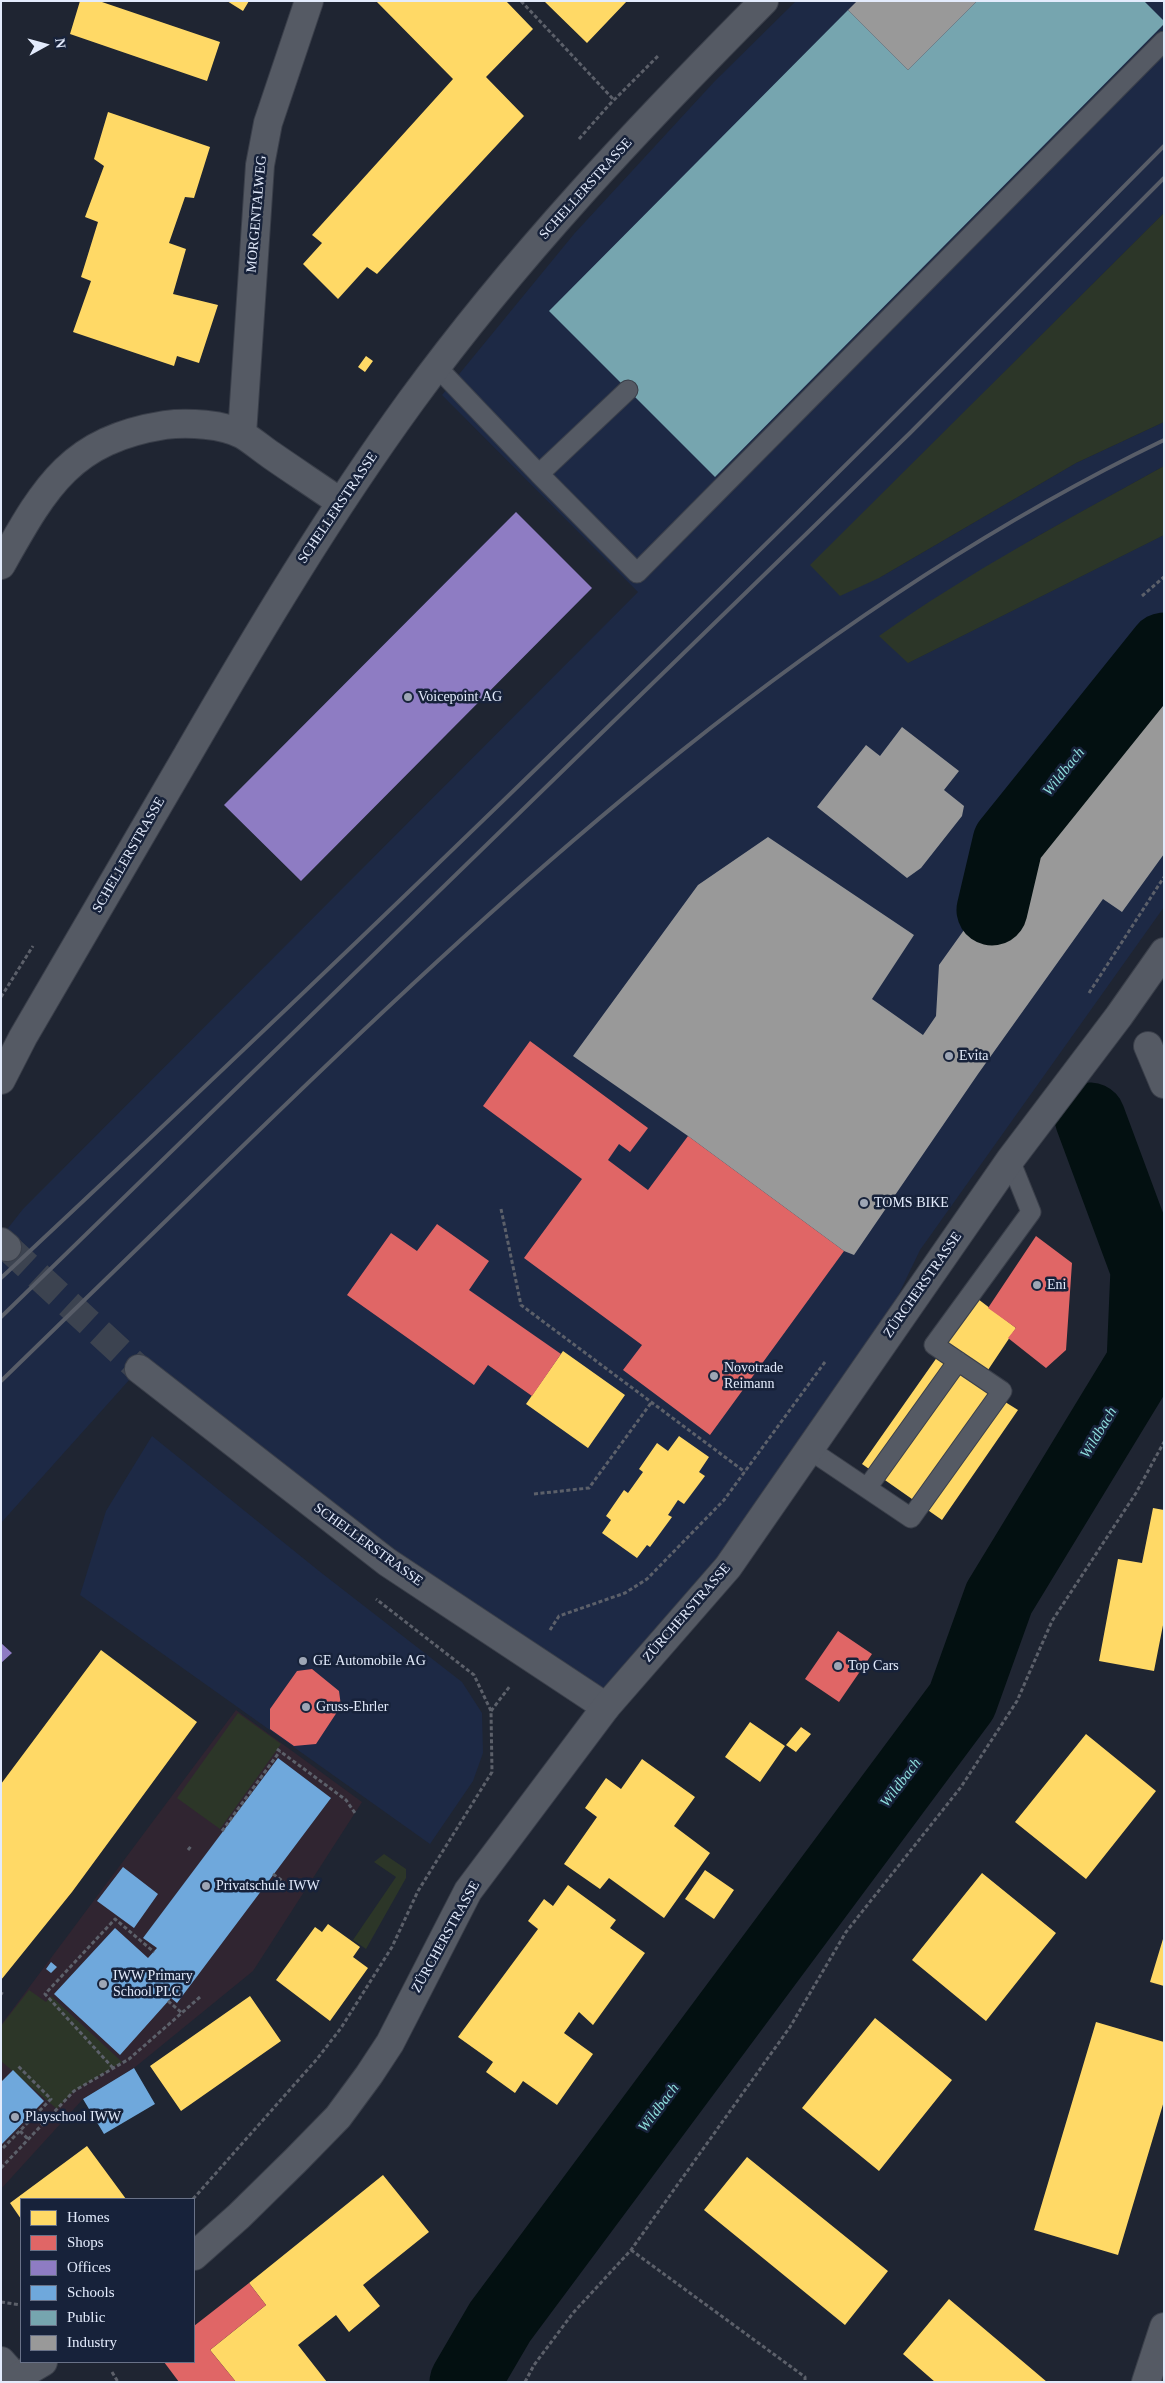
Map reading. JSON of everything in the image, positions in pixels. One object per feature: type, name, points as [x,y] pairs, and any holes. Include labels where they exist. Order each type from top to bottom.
[{"type":"street","name":"MORGENTALWEG","points":[[242,434],[260,165],[268,123],[309,1]]},
{"type":"street","name":"SCHELLERSTRASSE","points":[[1,1080],[22,1037],[277,601],[340,502],[436,366],[589,184],[676,90],[764,1]]},
{"type":"street","points":[[1,565],[30,514],[59,475],[87,451],[116,436],[148,428],[177,423],[210,426],[242,434],[340,502]]},
{"type":"street","name":"ZÜRCHERSTRASSE","points":[[195,2255],[239,2216],[338,2117],[390,2043],[468,1891],[606,1707],[728,1567],[1010,1160],[1119,1016],[1164,952]]},
{"type":"street","points":[[1148,1046],[1164,1084]]},
{"type":"street","name":"SCHELLERSTRASSE","points":[[139,1369],[387,1562],[606,1707]]},
{"type":"street","points":[[1146,2382],[1164,2327]]},
{"type":"street","points":[[11,2376],[41,2363]]},
{"type":"lane","points":[[436,366],[637,573],[1164,41]]},
{"type":"lane","points":[[539,474],[628,390]]},
{"type":"lane","points":[[810,1450],[911,1518],[1002,1391],[934,1346],[1031,1212],[1010,1160]]},
{"type":"lane","points":[[867,1488],[958,1362]]},
{"type":"path","points":[[521,1],[614,100]]},
{"type":"path","points":[[1142,596],[1164,577]]},
{"type":"path","points":[[1083,1001],[1164,878]]},
{"type":"path","points":[[501,1209],[521,1305],[745,1472]]},
{"type":"path","points":[[559,1616],[625,1593],[647,1579],[724,1500],[825,1361]]},
{"type":"path","points":[[534,1494],[589,1488],[651,1403]]},
{"type":"path","points":[[525,2382],[534,2365],[573,2313],[631,2250],[790,2027],[846,1932],[961,1787],[1017,1701],[1052,1621],[1136,1493],[1164,1442]]},
{"type":"path","points":[[194,2198],[318,2059],[341,2028],[392,1947],[418,1891],[492,1772],[491,1711]]},
{"type":"path","points":[[222,1831],[278,1750],[346,1800],[355,1813]]},
{"type":"path","points":[[188,1850],[192,1845]]},
{"type":"path","points":[[273,1874],[284,1882]]},
{"type":"path","points":[[113,2068],[45,1994],[115,1920],[154,1952]]},
{"type":"path","points":[[1,2168],[74,2090],[129,2059],[200,1998]]},
{"type":"path","points":[[168,2001],[182,2013]]},
{"type":"path","points":[[3,2148],[51,2099],[18,2066]]},
{"type":"path","points":[[20,2131],[28,2140]]},
{"type":"path","points":[[631,2250],[805,2377],[805,2382]]},
{"type":"path","points":[[1,2302],[20,2305]]},
{"type":"path","points":[[112,2372],[118,2382]]},
{"type":"shaded area","points":[[796,1],[1164,1],[1164,213],[811,565],[879,578],[1076,463],[1164,422],[1164,466],[1031,540],[908,663],[1164,535],[1164,907],[920,1250],[859,1377],[606,1707],[139,1369],[1,1523],[1,1237],[23,1209],[638,592],[442,395],[574,234],[714,82]]},
{"type":"shaded area","name":"GE Automobile AG","points":[[152,1436],[319,1571],[462,1682],[482,1713],[483,1753],[473,1781],[430,1844],[80,1595],[106,1511]]},
{"type":"shaded area","name":"Privatschule IWW","points":[[236,1710],[362,1802],[253,1971],[134,2068],[83,2099],[1,2189],[1,2025]]},
{"type":"green space","points":[[1164,213],[1164,422],[1076,463],[879,578],[840,596],[810,565]]},
{"type":"green space","points":[[1164,466],[1164,535],[908,663],[879,636],[983,568]]},
{"type":"green space","points":[[238,1713],[281,1744],[220,1829],[177,1798]]},
{"type":"green space","points":[[384,1854],[406,1869],[406,1878],[366,1949],[353,1940],[396,1877],[374,1862]]},
{"type":"green space","points":[[29,1990],[46,2002],[51,1996],[122,2062],[74,2091],[57,2109],[1,2061],[1,2026]]},
{"type":"building: Homes","points":[[80,1],[99,1],[220,42],[207,81],[70,34]]},
{"type":"building: Homes","points":[[227,1],[249,1],[243,11]]},
{"type":"building: Homes","points":[[376,1],[506,1],[533,29],[486,77],[524,116],[377,274],[367,267],[338,299],[303,264],[322,243],[312,235],[453,79]]},
{"type":"building: Homes","points":[[544,1],[627,1],[587,43]]},
{"type":"building: Homes","points":[[108,112],[210,147],[194,198],[185,197],[169,243],[186,249],[173,294],[218,305],[199,363],[177,356],[174,366],[73,332],[91,281],[81,277],[98,222],[85,217],[104,166],[94,159]]},
{"type":"building: Homes","points":[[366,356],[373,361],[365,372],[358,367]]},
{"type":"building: Homes","points":[[978,1299],[1016,1328],[978,1385],[1018,1410],[942,1520],[862,1464]]},
{"type":"building: Homes","points":[[563,1351],[625,1395],[588,1448],[526,1404]]},
{"type":"building: Homes","points":[[679,1436],[709,1457],[699,1472],[705,1476],[684,1504],[678,1500],[668,1515],[672,1517],[650,1547],[647,1545],[637,1558],[602,1533],[611,1520],[606,1516],[624,1490],[628,1493],[643,1472],[639,1469],[657,1443],[668,1451]]},
{"type":"building: Homes","points":[[1153,1508],[1164,1510],[1164,1620],[1154,1671],[1099,1661],[1118,1559],[1142,1563]]},
{"type":"building: Homes","points":[[101,1650],[197,1722],[72,1892],[1,1980],[1,1784]]},
{"type":"building: Homes","points":[[750,1722],[785,1746],[760,1782],[725,1757]]},
{"type":"building: Homes","points":[[801,1727],[811,1734],[796,1752],[786,1745]]},
{"type":"building: Homes","points":[[1086,1734],[1156,1791],[1086,1879],[1015,1822]]},
{"type":"building: Homes","points":[[642,1759],[695,1797],[674,1826],[710,1853],[664,1918],[609,1878],[600,1889],[564,1864],[597,1817],[585,1808],[606,1778],[621,1789]]},
{"type":"building: Homes","points":[[705,1870],[734,1890],[714,1919],[685,1899]]},
{"type":"building: Homes","points":[[982,1873],[1056,1933],[986,2021],[912,1960]]},
{"type":"building: Homes","points":[[568,1885],[616,1920],[610,1928],[645,1953],[593,2025],[579,2012],[564,2033],[593,2054],[557,2105],[523,2081],[515,2093],[486,2072],[493,2062],[458,2037],[538,1929],[528,1921],[544,1899],[553,1906]]},
{"type":"building: Homes","points":[[328,1924],[360,1947],[353,1957],[368,1968],[330,2021],[276,1980],[315,1927],[322,1932]]},
{"type":"building: Homes","points":[[1164,1939],[1164,1986],[1150,1982]]},
{"type":"building: Homes","points":[[250,1996],[281,2041],[181,2111],[150,2066]]},
{"type":"building: Homes","points":[[875,2018],[952,2080],[879,2171],[802,2108]]},
{"type":"building: Homes","points":[[1096,2022],[1164,2042],[1164,2101],[1118,2255],[1034,2230]]},
{"type":"building: Homes","points":[[87,2146],[125,2198],[20,2198],[20,2218],[10,2203]]},
{"type":"building: Homes","points":[[747,2157],[888,2271],[845,2325],[704,2210]]},
{"type":"building: Homes","points":[[383,2175],[429,2232],[363,2285],[380,2306],[349,2332],[336,2315],[298,2345],[327,2382],[236,2382],[210,2350],[266,2305],[249,2283]]},
{"type":"building: Homes","points":[[949,2299],[1047,2382],[935,2382],[903,2354]]},
{"type":"building: Shops","points":[[530,1041],[648,1128],[630,1152],[619,1144],[608,1160],[648,1190],[688,1136],[844,1251],[710,1435],[623,1370],[642,1345],[524,1258],[582,1179],[483,1106]]},
{"type":"building: Shops","points":[[437,1224],[489,1261],[469,1290],[561,1354],[532,1396],[488,1365],[474,1385],[347,1295],[391,1233],[417,1251]]},
{"type":"building: Shops","name":"Eni","points":[[1036,1236],[1072,1263],[1066,1350],[1046,1368],[1008,1338],[1016,1328],[988,1308]]},
{"type":"building: Shops","name":"Top Cars","points":[[838,1631],[872,1654],[839,1702],[805,1679]]},
{"type":"building: Shops","name":"Gruss-Ehrler","points":[[312,1669],[339,1691],[341,1706],[316,1744],[294,1746],[270,1729],[270,1709],[297,1671]]},
{"type":"building: Shops","points":[[249,2283],[266,2305],[210,2350],[236,2382],[179,2382],[165,2363],[195,2363],[195,2325]]},
{"type":"building: Offices","name":"Voicepoint AG","points":[[516,512],[592,588],[301,881],[224,805]]},
{"type":"building: Offices","points":[[1,1643],[12,1653],[1,1663]]},
{"type":"building: Schools","points":[[278,1758],[331,1798],[177,2003],[171,1998],[120,2055],[54,1994],[115,1928],[148,1958],[157,1948],[143,1938]]},
{"type":"building: Schools","points":[[123,1867],[158,1894],[134,1928],[97,1901]]},
{"type":"building: Schools","points":[[51,1962],[57,1967],[51,1973],[46,1969]]},
{"type":"building: Schools","points":[[134,2068],[155,2104],[104,2134],[83,2099]]},
{"type":"building: Schools","name":"Playschool IWW","points":[[13,2070],[44,2101],[1,2145],[1,2082]]},
{"type":"building: Public","points":[[977,1],[1144,1],[1164,21],[1164,24],[715,477],[549,311],[848,10],[908,70]]},
{"type":"building: Industry","points":[[857,1],[977,1],[908,70],[848,10]]},
{"type":"building: Industry","points":[[1164,679],[1164,854],[1122,912],[1103,899],[978,1074],[854,1255],[844,1251],[688,1136],[573,1056],[698,885],[768,837],[914,935],[872,999],[923,1035],[936,1016],[939,965],[969,923],[982,933]]},
{"type":"building: Industry","points":[[902,727],[959,771],[944,790],[964,806],[962,816],[921,868],[907,878],[817,807],[866,745],[880,756]]},
{"type":"waterway","name":"Wildbach","points":[[992,910],[1008,842],[1164,648]]},
{"type":"waterway","name":"Wildbach","points":[[465,2382],[500,2322],[962,1701],[999,1598],[1142,1363],[1146,1269],[1090,1118]]},
{"type":"tunnel","points":[[7,1247],[139,1369]]},
{"type":"railway","points":[[1,1278],[296,1000],[589,718],[878,433],[1164,146]]},
{"type":"railway","points":[[1,1317],[910,433],[1164,178]]},
{"type":"railway","points":[[1,1381],[354,1039],[460,940],[568,845],[680,752],[794,665],[913,583],[1036,508],[1164,440]]},
{"type":"place","name":"Voicepoint AG","points":[[408,697]]},
{"type":"place","name":"Evita","points":[[949,1056]]},
{"type":"place","name":"TOMS BIKE","points":[[864,1203]]},
{"type":"place","name":"Eni","points":[[1037,1285]]},
{"type":"place","name":"Novotrade Reimann","points":[[714,1376]]},
{"type":"place","name":"GE Automobile AG","points":[[303,1661]]},
{"type":"place","name":"Top Cars","points":[[838,1666]]},
{"type":"place","name":"Gruss-Ehrler","points":[[306,1707]]},
{"type":"place","name":"Privatschule IWW","points":[[206,1886]]},
{"type":"place","name":"IWW Primary School PLC","points":[[103,1984]]},
{"type":"place","name":"Playschool IWW","points":[[15,2117]]}]
